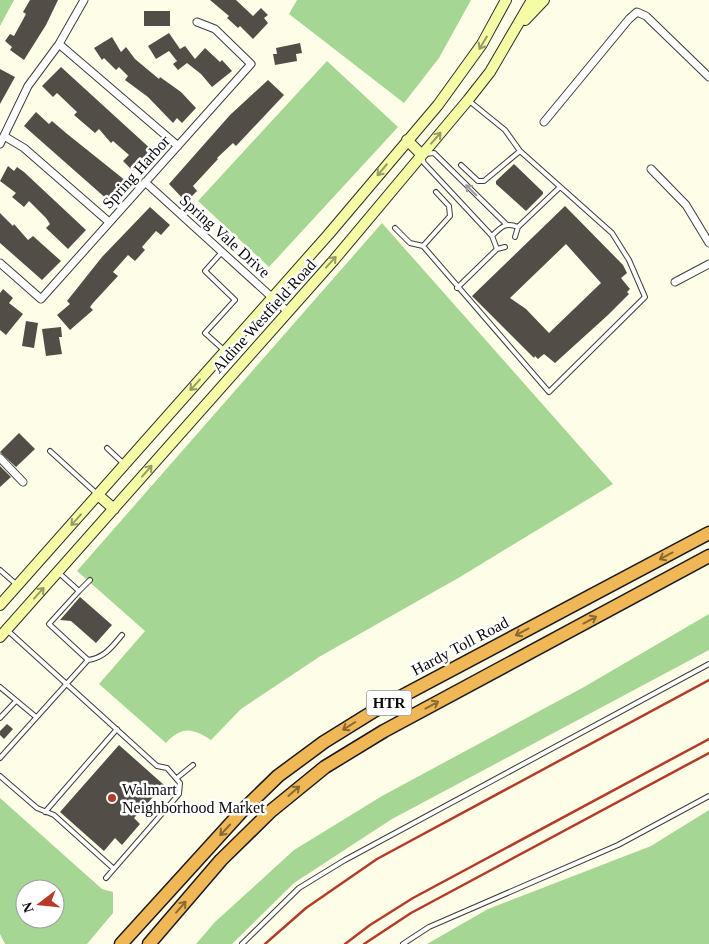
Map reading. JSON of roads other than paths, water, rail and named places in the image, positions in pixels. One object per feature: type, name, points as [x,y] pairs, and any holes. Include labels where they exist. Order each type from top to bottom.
[{"type":"highway","name":"Hardy Toll Road","points":[[120,944],[242,811],[278,776],[324,742],[374,711],[709,533]]},
{"type":"highway","name":"HTR","points":[[149,944],[222,860],[277,806],[325,767],[384,731],[709,556]]},
{"type":"main road","name":"Aldine Westfield Road","points":[[0,605],[225,352],[407,140],[461,75],[482,44],[506,0]]},
{"type":"main road","name":"Aldine Westfield Road","points":[[2,630],[58,572],[334,260],[468,100],[514,32],[532,0]]},
{"type":"main road","points":[[514,32],[544,0]]},
{"type":"main road","points":[[407,140],[421,154]]},
{"type":"main road","points":[[98,495],[114,509]]},
{"type":"street","points":[[0,144],[28,86],[58,44],[84,0]]},
{"type":"street","points":[[544,122],[628,19],[637,12],[646,16],[709,77]]},
{"type":"street","name":"Spring Harbor","points":[[0,263],[41,299],[251,64],[215,29],[198,22]]},
{"type":"street","points":[[58,44],[178,146]]},
{"type":"street","points":[[4,136],[24,148],[109,222]]},
{"type":"street","points":[[651,169],[686,205],[709,243]]},
{"type":"street","name":"Spring Vale Drive","points":[[145,182],[287,311]]},
{"type":"street","points":[[675,282],[709,264]]},
{"type":"street","points":[[0,458],[23,482]]},
{"type":"lane","points":[[395,228],[410,243],[422,246],[549,392],[645,297],[629,260],[616,238],[520,151],[505,130],[468,100]]},
{"type":"lane","points":[[461,165],[478,181],[484,181],[520,151]]},
{"type":"lane","points":[[496,250],[492,236],[424,163],[421,154],[434,153],[506,224],[518,227]]},
{"type":"lane","points":[[515,236],[518,227],[560,187]]},
{"type":"lane","points":[[422,246],[450,216],[449,206],[436,192]]},
{"type":"lane","points":[[492,236],[506,224]]},
{"type":"lane","points":[[457,288],[496,250],[505,247]]},
{"type":"lane","points":[[222,252],[205,271],[234,300],[205,333],[225,352]]},
{"type":"lane","points":[[107,448],[124,464]]},
{"type":"lane","points":[[50,451],[98,495]]},
{"type":"lane","points":[[0,570],[17,586]]},
{"type":"lane","points":[[58,572],[79,591]]},
{"type":"lane","points":[[88,660],[49,624],[90,580]]},
{"type":"lane","points":[[2,630],[66,682],[157,766],[166,768],[178,778],[181,787],[179,794],[106,878]]},
{"type":"lane","points":[[0,758],[66,682],[88,660],[98,659],[109,651],[122,635]]},
{"type":"lane","points":[[242,944],[299,888],[345,860],[709,664]]},
{"type":"lane","points":[[0,687],[36,717]]},
{"type":"lane","points":[[0,718],[16,701]]},
{"type":"lane","points":[[45,812],[118,729]]},
{"type":"lane","points":[[178,778],[193,766]]},
{"type":"lane","points":[[0,776],[37,808],[54,816],[114,869]]},
{"type":"lane","points":[[403,944],[429,927],[618,845],[709,796]]},
{"type":"railway","points":[[265,944],[306,908],[377,859],[709,680]]},
{"type":"railway","points":[[345,944],[370,925],[413,898],[709,739]]},
{"type":"railway","points":[[364,944],[411,913],[709,753]]},
{"type":"place","name":"Walmart Neighborhood Market","points":[[112,798]]}]
